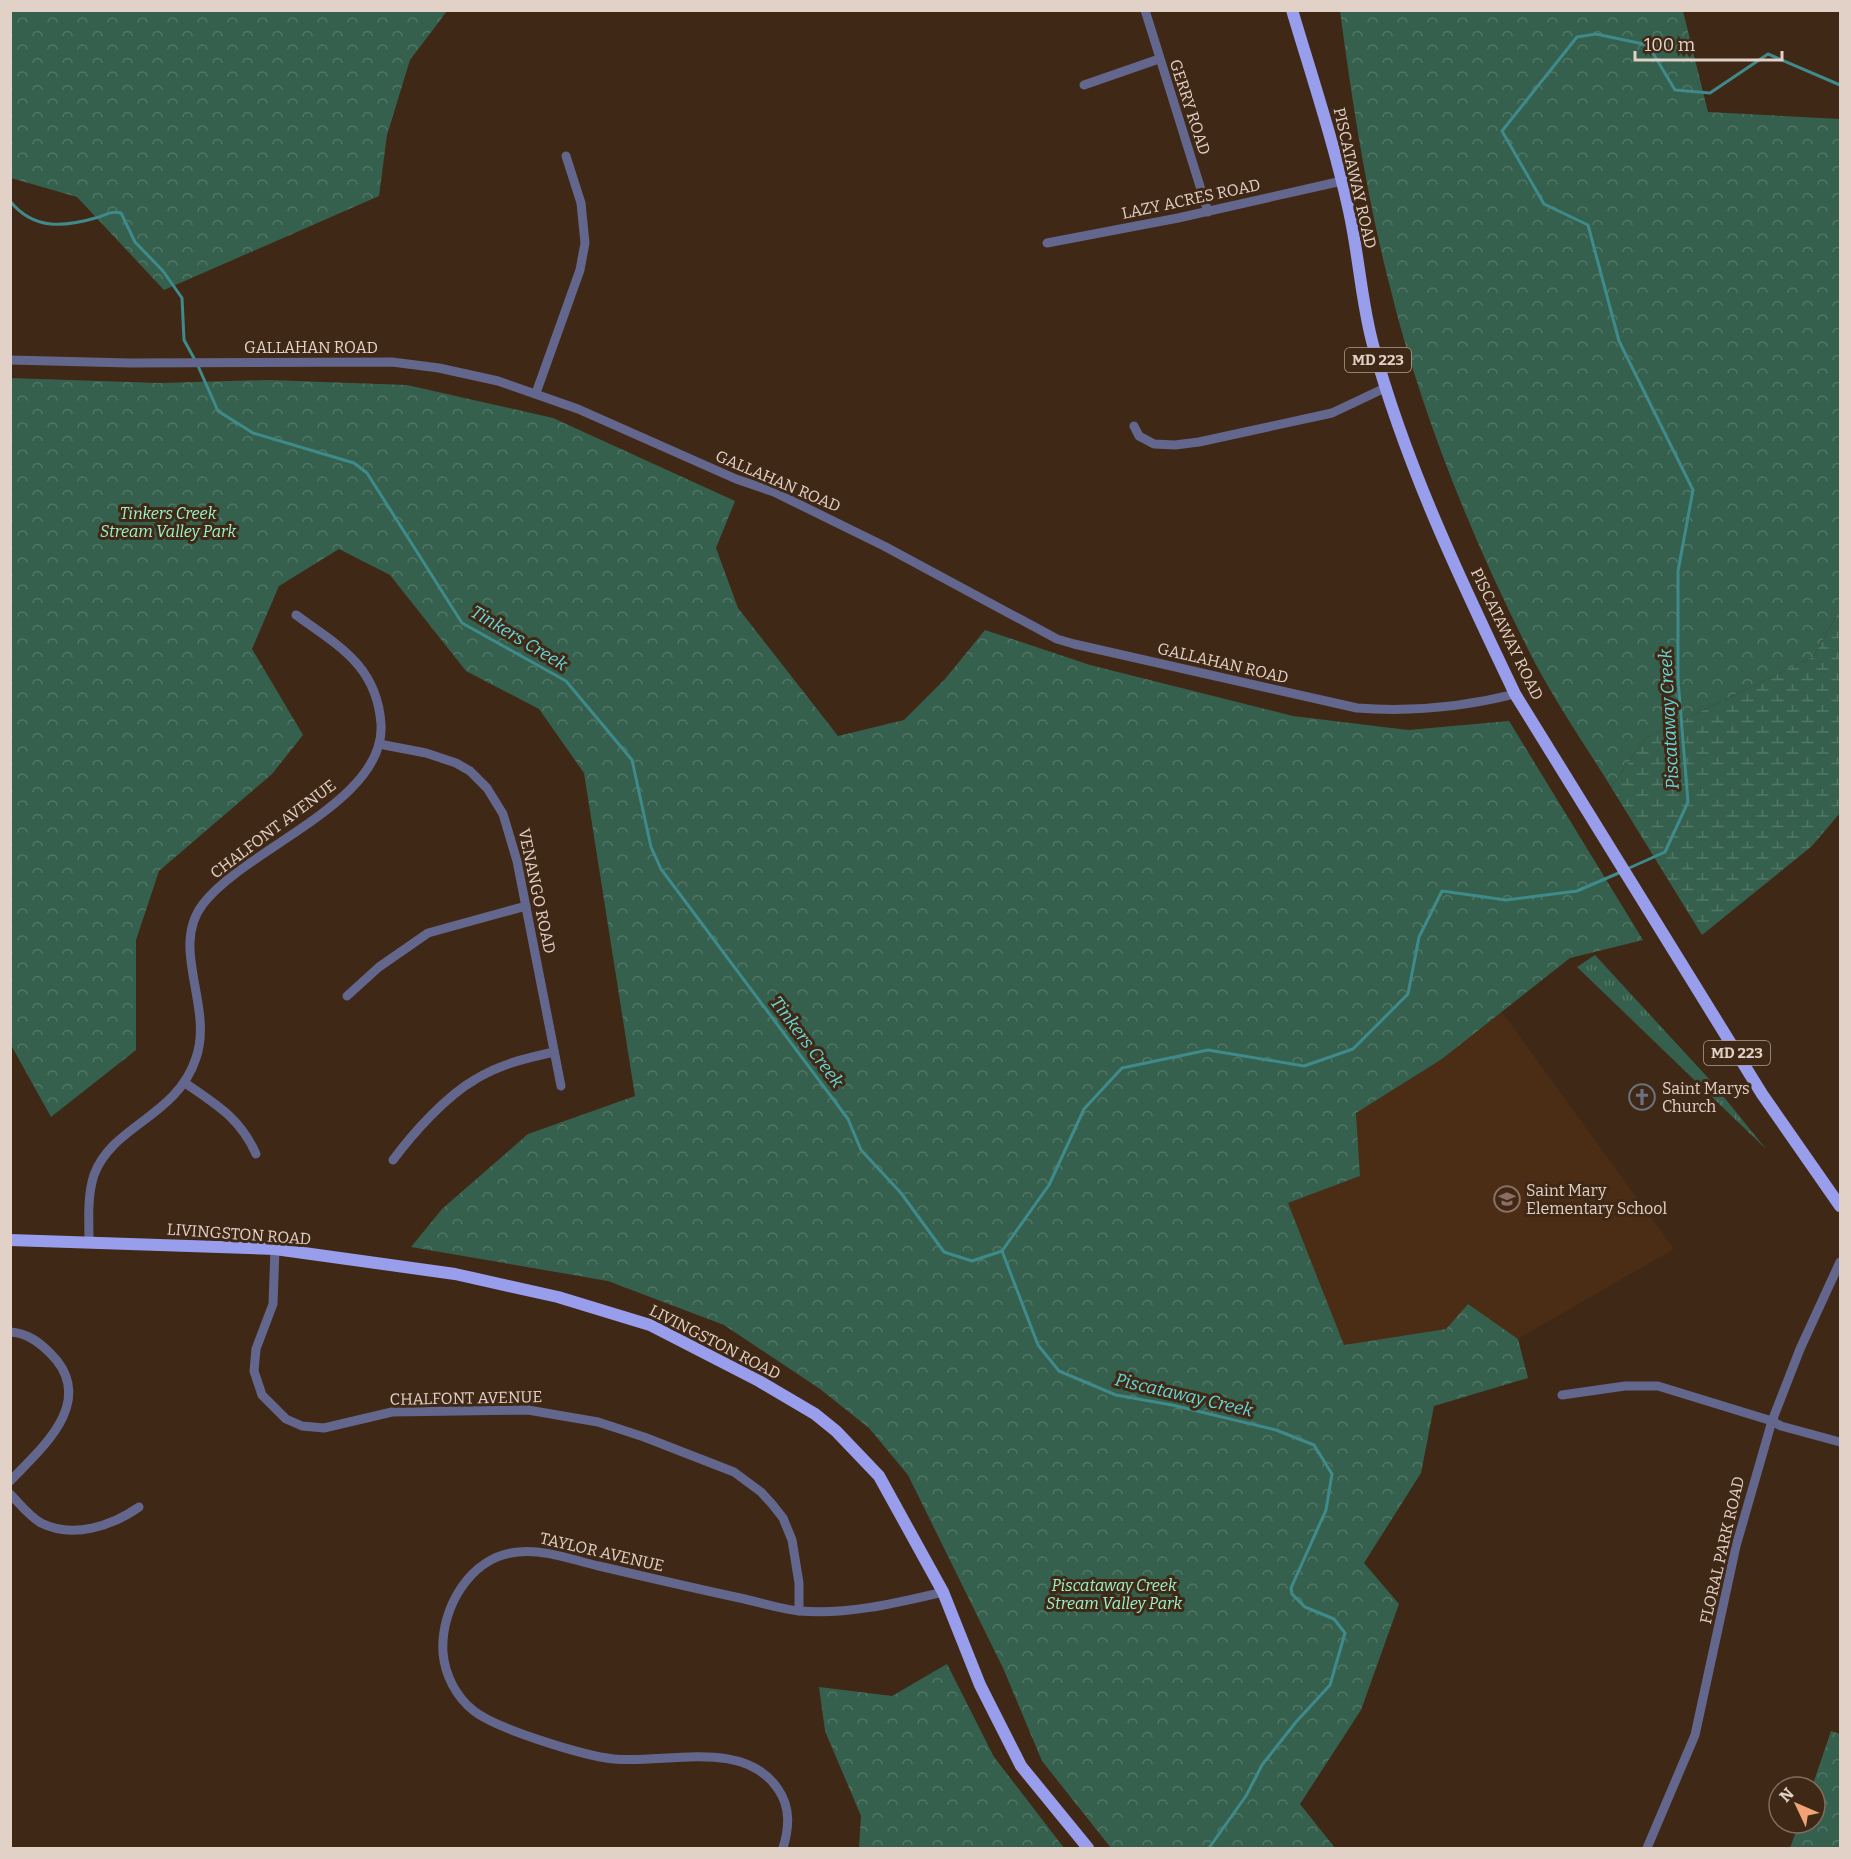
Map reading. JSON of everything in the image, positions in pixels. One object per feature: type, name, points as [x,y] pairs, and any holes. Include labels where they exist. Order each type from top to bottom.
[{"type":"main road","name":"PISCATAWAY ROAD","points":[[1292,10],[1342,181],[1371,336],[1387,387],[1451,556],[1515,694],[1762,1094],[1840,1206]]},
{"type":"main road","name":"LIVINGSTON ROAD","points":[[10,1240],[276,1250],[455,1274],[558,1298],[650,1325],[789,1398],[814,1414],[852,1445],[879,1476],[943,1592],[980,1685],[1017,1757],[1088,1848]]},
{"type":"street","name":"GERRY ROAD","points":[[1145,10],[1208,212]]},
{"type":"street","points":[[1084,85],[1159,59]]},
{"type":"street","points":[[536,393],[580,270],[585,243],[581,203],[566,156]]},
{"type":"street","name":"LAZY ACRES ROAD","points":[[1047,243],[1208,212],[1342,181]]},
{"type":"street","name":"GALLAHAN ROAD","points":[[10,360],[163,363],[349,361],[418,365],[467,373],[536,393],[736,479],[774,492],[884,546],[1057,639],[1357,708],[1392,710],[1434,708],[1515,694]]},
{"type":"street","points":[[1134,426],[1139,436],[1154,444],[1175,445],[1199,442],[1332,413],[1387,387]]},
{"type":"street","name":"CHALFONT AVENUE","points":[[89,1242],[90,1190],[101,1161],[114,1144],[177,1095],[197,1056],[200,1040],[199,997],[189,950],[189,935],[196,913],[210,896],[235,875],[347,793],[365,776],[379,744],[381,735],[379,708],[375,690],[367,674],[336,644],[296,615]]},
{"type":"street","name":"VENANGO ROAD","points":[[379,744],[426,753],[456,763],[470,771],[487,788],[508,824],[561,1086]]},
{"type":"street","points":[[347,996],[379,967],[428,933],[526,906]]},
{"type":"street","points":[[393,1160],[423,1125],[474,1080],[504,1065],[554,1052]]},
{"type":"street","points":[[185,1083],[232,1116],[247,1135],[256,1154]]},
{"type":"street","name":"CHALFONT AVENUE","points":[[276,1250],[273,1304],[256,1349],[254,1371],[262,1395],[286,1419],[302,1426],[324,1428],[392,1412],[528,1410],[598,1422],[644,1437],[734,1472],[761,1492],[772,1504],[783,1518],[792,1540],[799,1582],[799,1611]]},
{"type":"street","name":"FLORAL PARK ROAD","points":[[1647,1848],[1695,1735],[1736,1546],[1772,1421],[1800,1349],[1840,1262]]},
{"type":"street","points":[[10,1332],[33,1339],[56,1359],[66,1378],[67,1394],[65,1416],[58,1430],[10,1481]]},
{"type":"street","points":[[1562,1395],[1625,1386],[1658,1386],[1772,1421],[1781,1426],[1840,1442]]},
{"type":"street","points":[[10,1494],[40,1522],[64,1529],[111,1524],[139,1508]]},
{"type":"street","name":"TAYLOR AVENUE","points":[[783,1848],[788,1821],[786,1807],[773,1782],[759,1768],[715,1758],[624,1760],[596,1756],[488,1720],[466,1704],[448,1674],[443,1646],[444,1625],[450,1606],[462,1586],[490,1561],[518,1552],[562,1557],[799,1611],[868,1608],[943,1592]]},
{"type":"shaded area","points":[[1502,1012],[1674,1249],[1518,1339],[1468,1304],[1446,1329],[1344,1346],[1288,1203],[1360,1176],[1356,1113],[1442,1059]]},
{"type":"green space","points":[[10,11],[447,11],[410,60],[387,135],[379,196],[164,290],[77,197],[11,178]]},
{"type":"green space","points":[[1340,11],[1683,11],[1708,112],[1840,119],[1840,610],[1813,657],[1646,738],[1611,787],[1551,692],[1511,615],[1470,524],[1433,430],[1403,335],[1374,219]]},
{"type":"green space","points":[[10,378],[160,383],[269,380],[407,385],[553,418],[735,501],[716,548],[738,608],[838,736],[904,720],[945,679],[985,630],[1090,665],[1293,716],[1408,730],[1509,721],[1643,940],[1570,958],[1442,1059],[1356,1113],[1360,1176],[1288,1203],[1344,1345],[1446,1329],[1468,1304],[1518,1339],[1528,1378],[1434,1406],[1421,1473],[1364,1563],[1399,1604],[1361,1710],[1300,1804],[1335,1848],[1111,1848],[1042,1761],[1003,1668],[908,1475],[869,1428],[820,1389],[724,1325],[608,1281],[411,1247],[442,1209],[528,1134],[635,1096],[584,773],[539,709],[466,671],[390,575],[339,549],[279,586],[252,649],[303,735],[272,774],[159,871],[136,940],[136,1050],[51,1117],[11,1045]]},
{"type":"green space","points":[[1840,610],[1840,813],[1812,846],[1702,935],[1611,787],[1646,738],[1813,657]]},
{"type":"green space","points":[[1595,955],[1710,1080],[1766,1149],[1577,967]]},
{"type":"green space","points":[[947,1664],[994,1757],[1064,1848],[859,1848],[861,1816],[825,1731],[819,1687],[892,1696]]},
{"type":"green space","points":[[1831,1731],[1840,1734],[1840,1848],[1790,1848],[1795,1835],[1827,1835],[1827,1775],[1816,1775]]},
{"type":"waterway","name":"Piscataway Creek","points":[[1627,869],[1665,852],[1688,802],[1678,680],[1678,571],[1693,490],[1619,341],[1588,225],[1544,204],[1502,131],[1577,37],[1596,34],[1648,45],[1675,90],[1710,93],[1768,54],[1840,85]]},
{"type":"waterway","name":"Tinkers Creek","points":[[10,201],[29,218],[51,224],[74,223],[112,213],[121,213],[135,242],[163,271],[182,298],[184,340],[195,360]]},
{"type":"waterway","name":"Tinkers Creek","points":[[198,366],[218,411],[253,433],[354,463],[367,473],[462,623],[566,681],[632,760],[651,847],[661,869],[848,1119],[861,1150],[901,1193],[944,1252],[972,1261],[1002,1251]]},
{"type":"waterway","name":"Piscataway Creek","points":[[1002,1251],[1049,1185],[1084,1109],[1122,1068],[1208,1050],[1304,1066],[1353,1049],[1408,994],[1419,937],[1442,891],[1506,900],[1577,891],[1621,872]]},
{"type":"waterway","name":"Piscataway Creek","points":[[1002,1251],[1038,1345],[1059,1371],[1116,1395],[1172,1405],[1276,1430],[1314,1445],[1332,1474],[1326,1510],[1291,1588],[1292,1594],[1305,1607],[1334,1619],[1345,1633],[1330,1685],[1296,1722],[1262,1765],[1246,1796],[1209,1848]]},
{"type":"place","name":"Saint Marys Church","points":[[1642,1097]]},
{"type":"place","name":"Saint Mary Elementary School","points":[[1507,1199]]},
{"type":"park label","name":"Tinkers Creek Stream Valley Park","points":[[168,522]]},
{"type":"park label","name":"Piscataway Creek Stream Valley Park","points":[[1114,1594]]}]
